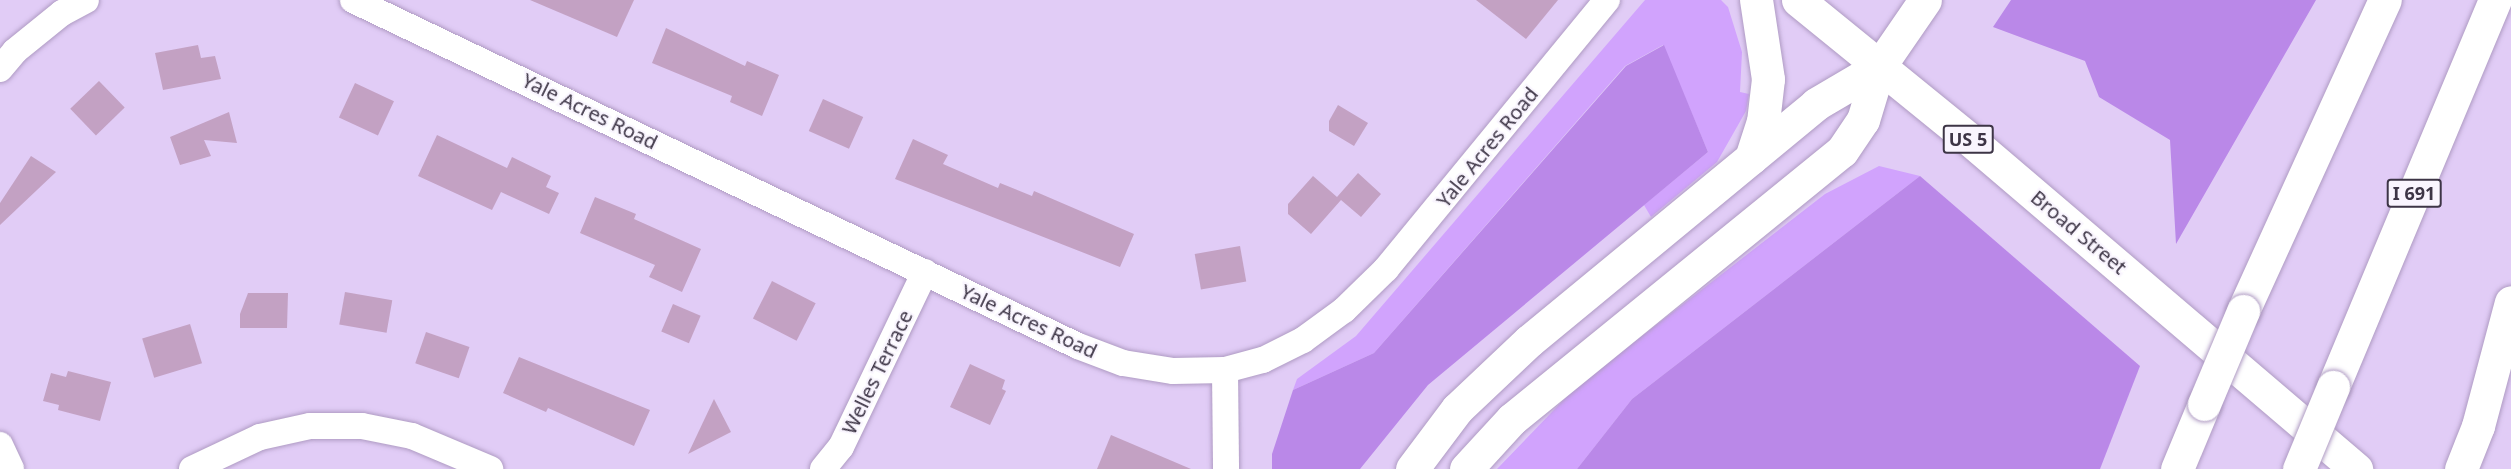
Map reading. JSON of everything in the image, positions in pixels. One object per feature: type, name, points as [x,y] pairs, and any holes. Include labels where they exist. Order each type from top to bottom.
[{"type":"main road","points":[[1751,158],[1763,122],[1768,79],[1756,0]]},
{"type":"main road","name":"Broad Street","points":[[1798,0],[2356,469]]},
{"type":"main road","points":[[1466,469],[1512,419],[1842,150],[1863,120],[1879,67],[1925,0]]},
{"type":"main road","points":[[2177,463],[2243,311],[2385,0]]},
{"type":"main road","name":"I 691","points":[[2299,469],[2495,0]]},
{"type":"main road","points":[[1412,469],[1451,415],[1500,367],[1829,94],[1879,67]]},
{"type":"main road","points":[[2461,469],[2478,426],[2511,302]]},
{"type":"street","points":[[0,69],[57,6],[86,0]]},
{"type":"street","name":"Yale Acres Road","points":[[353,0],[1078,346],[1124,363],[1173,371],[1225,370],[1263,360],[1304,340],[1344,310],[1401,251],[1607,0]]},
{"type":"street","name":"Welles Terrace","points":[[823,469],[841,447],[925,272]]},
{"type":"street","points":[[1225,370],[1226,469]]},
{"type":"street","points":[[192,469],[260,437],[310,426],[362,426],[412,436],[490,469]]},
{"type":"street","points":[[0,445],[11,469]]},
{"type":"shaded area","points":[[1645,0],[1721,0],[1728,7],[1742,52],[1740,92],[1749,94],[1746,111],[1717,162],[1651,217],[1644,205],[1708,152],[1663,45],[1625,66],[1374,353],[1293,390],[1297,379],[1356,336]]},
{"type":"shaded area","points":[[2011,0],[2316,0],[2176,244],[2170,140],[2099,97],[2085,61],[1993,27]]},
{"type":"shaded area","points":[[1664,45],[1708,152],[1428,385],[1360,469],[1272,469],[1272,454],[1293,390],[1374,353],[1626,66]]},
{"type":"shaded area","points":[[1879,166],[1920,176],[1632,399],[1577,469],[1497,469],[1575,388],[1825,194]]},
{"type":"shaded area","points":[[1920,176],[2140,366],[2100,469],[1577,469],[1632,399]]},
{"type":"building","points":[[530,0],[634,0],[617,37]]},
{"type":"building","points":[[1476,0],[1558,0],[1526,39]]},
{"type":"building","points":[[666,28],[745,66],[747,61],[779,75],[762,116],[730,102],[732,96],[652,63]]},
{"type":"building","points":[[198,45],[201,58],[215,56],[221,79],[163,90],[155,53]]},
{"type":"building","points":[[99,81],[125,108],[96,135],[70,109]]},
{"type":"building","points":[[355,83],[394,101],[378,136],[339,117]]},
{"type":"building","points":[[823,99],[863,117],[849,149],[809,131]]},
{"type":"building","points":[[1338,105],[1368,123],[1354,146],[1329,131],[1329,121]]},
{"type":"building","points":[[229,112],[237,143],[204,140],[211,156],[180,165],[170,137]]},
{"type":"building","points":[[437,135],[507,168],[512,157],[551,176],[546,187],[559,193],[549,214],[501,192],[492,210],[418,176]]},
{"type":"building","points":[[913,139],[948,155],[943,164],[998,188],[1000,183],[1032,196],[1034,191],[1134,234],[1120,267],[895,179]]},
{"type":"building","points":[[31,156],[56,172],[0,225],[0,203]]},
{"type":"building","points":[[1358,173],[1381,194],[1361,217],[1341,200],[1311,234],[1288,214],[1288,204],[1313,176],[1337,197]]},
{"type":"building","points":[[595,197],[636,214],[634,219],[701,249],[682,292],[649,277],[655,265],[580,233]]},
{"type":"building","points":[[1240,246],[1246,281],[1201,289],[1195,254]]},
{"type":"building","points":[[772,281],[816,303],[797,341],[753,318]]},
{"type":"building","points":[[345,292],[392,300],[387,333],[339,324]]},
{"type":"building","points":[[248,293],[288,293],[287,328],[240,328],[240,314]]},
{"type":"building","points":[[673,304],[701,316],[689,343],[661,332]]},
{"type":"building","points":[[190,324],[202,363],[154,378],[142,339]]},
{"type":"building","points":[[426,332],[469,347],[459,378],[415,363]]},
{"type":"building","points":[[519,357],[650,410],[634,446],[548,408],[546,412],[503,393]]},
{"type":"building","points":[[970,364],[1005,380],[1002,389],[1006,391],[990,425],[950,407]]},
{"type":"building","points":[[68,371],[111,382],[100,421],[58,410],[59,405],[43,401],[51,373],[66,377]]},
{"type":"building","points":[[714,399],[731,432],[688,454]]},
{"type":"building","points":[[1111,435],[1191,469],[1097,469]]}]
